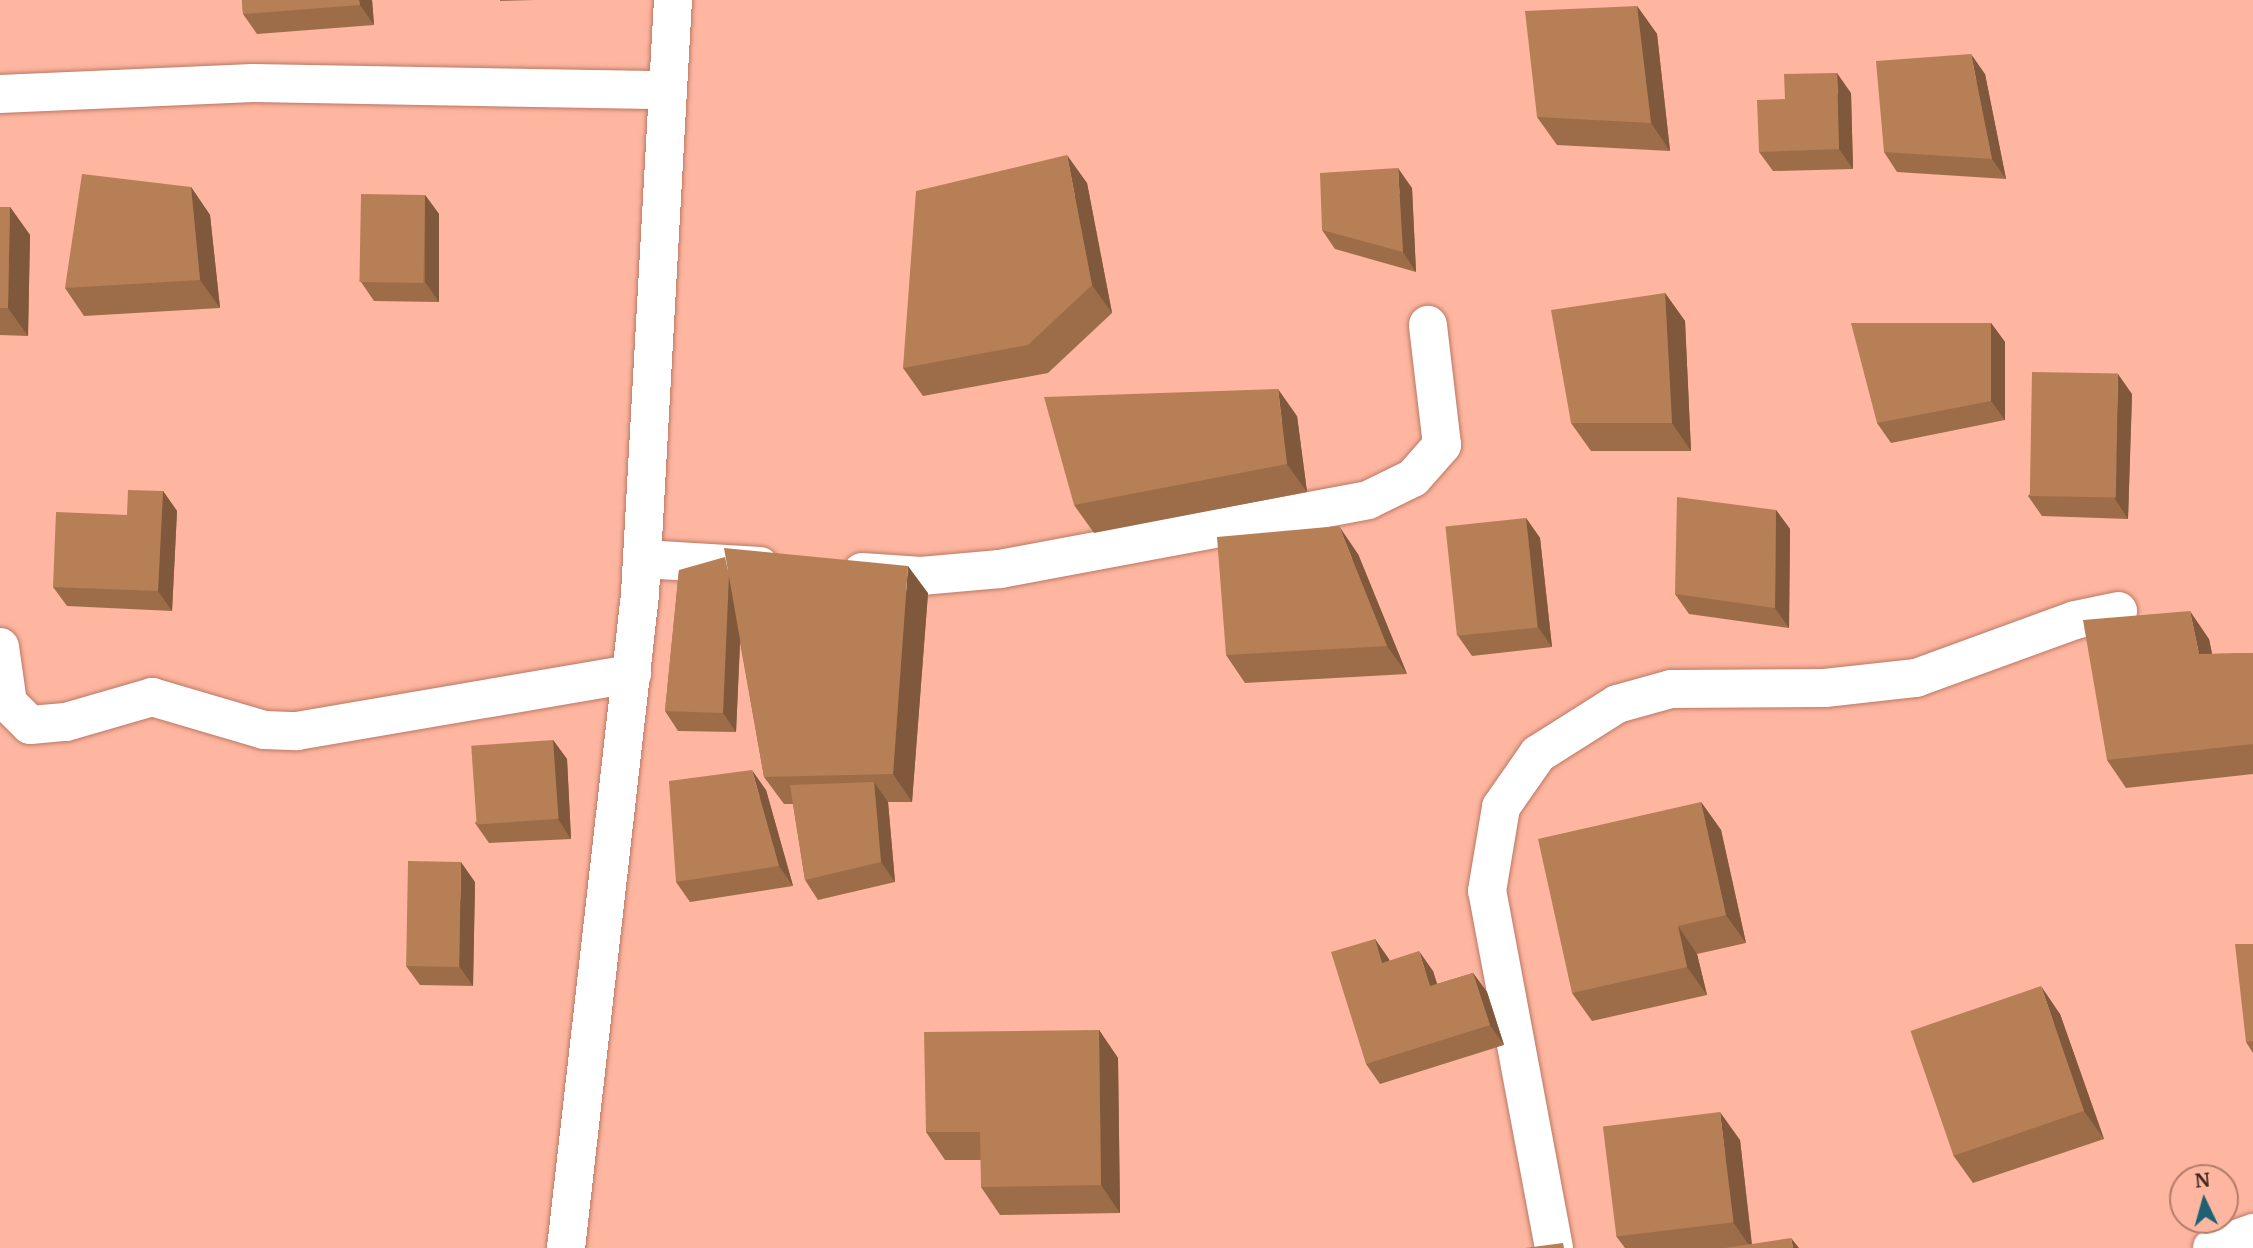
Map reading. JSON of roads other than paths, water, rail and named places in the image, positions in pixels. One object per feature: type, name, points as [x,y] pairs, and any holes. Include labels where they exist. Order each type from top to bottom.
[{"type":"street","points":[[566,1248],[643,559],[673,0]]},
{"type":"street","points":[[0,94],[253,83],[668,90]]},
{"type":"street","points":[[643,559],[921,576],[1000,569],[1368,499],[1413,478],[1442,444],[1428,325]]},
{"type":"street","points":[[1554,1248],[1487,891],[1501,807],[1538,754],[1618,704],[1671,689],[1825,688],[1916,678],[2075,621],[2118,611]]},
{"type":"street","points":[[0,647],[8,704],[30,725],[66,722],[152,697],[264,730],[297,731],[632,674]]},
{"type":"street","points":[[2212,1248],[2253,1233]]}]
